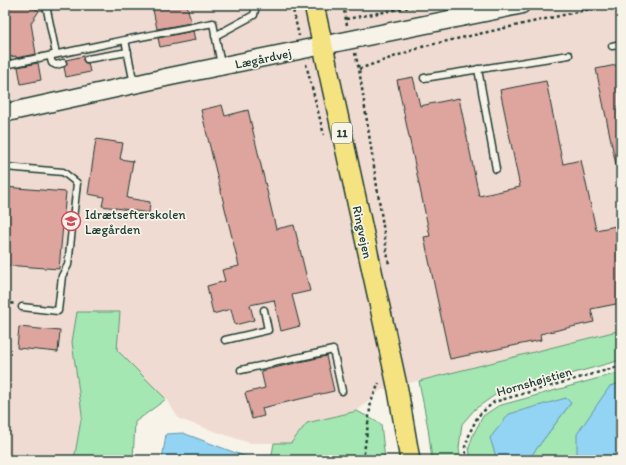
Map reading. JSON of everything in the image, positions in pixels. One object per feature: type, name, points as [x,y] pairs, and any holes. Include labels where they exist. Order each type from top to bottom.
[{"type":"main road","name":"Ringvejen","points":[[314,5],[398,390],[410,460]]},
{"type":"street","name":"Lægårdvej","points":[[5,113],[521,5]]},
{"type":"lane","points":[[46,5],[53,55],[52,63],[56,65],[63,63]]},
{"type":"lane","points":[[215,36],[254,15],[256,5]]},
{"type":"lane","points":[[5,65],[213,23],[221,67]]},
{"type":"lane","points":[[125,40],[134,86]]},
{"type":"lane","points":[[612,46],[621,44]]},
{"type":"lane","points":[[87,59],[128,52]]},
{"type":"lane","points":[[424,78],[569,55]]},
{"type":"lane","points":[[478,69],[496,169]]},
{"type":"lane","points":[[5,167],[63,172],[77,183],[68,264],[62,276],[58,311],[22,308]]},
{"type":"lane","points":[[225,340],[268,330],[264,310]]},
{"type":"lane","points":[[241,370],[333,350],[342,391]]},
{"type":"path","points":[[343,5],[359,69],[389,266]]},
{"type":"path","points":[[346,19],[422,5]]},
{"type":"path","points":[[359,69],[425,46],[608,5]]},
{"type":"path","name":"Hornshøjstien","points":[[467,460],[465,447],[471,430],[478,416],[494,402],[621,366]]},
{"type":"path","points":[[363,460],[372,402],[380,381]]},
{"type":"shaded area","points":[[5,5],[621,5],[621,330],[381,390],[357,411],[307,423],[291,443],[249,443],[179,419],[166,399],[117,350],[72,342],[82,414],[74,460],[5,460]]},
{"type":"green space","points":[[77,312],[120,312],[117,350],[166,399],[135,422],[133,460],[74,460],[82,414],[72,342]]},
{"type":"green space","points":[[621,330],[621,360],[495,395],[475,409],[462,424],[459,448],[461,460],[432,460],[428,428],[419,381]]},
{"type":"green space","points":[[621,372],[621,383],[610,386],[577,456],[579,460],[528,460],[571,403],[566,398],[491,438],[497,460],[471,460],[469,448],[473,435],[483,416],[498,406]]},
{"type":"green space","points":[[357,411],[381,424],[385,460],[271,460],[274,443],[291,443],[307,423]]},
{"type":"water","points":[[621,383],[621,458],[610,460],[579,460],[577,456],[577,434],[610,386]]},
{"type":"water","points":[[566,398],[571,403],[528,460],[497,460],[490,438],[509,414]]},
{"type":"water","points":[[183,433],[249,458],[249,460],[162,460],[166,434]]},
{"type":"building","points":[[5,5],[30,5],[39,11],[31,23],[36,54],[16,58],[16,56],[5,58]]},
{"type":"building","points":[[152,5],[187,5],[191,23],[157,29]]},
{"type":"building","points":[[193,31],[195,40],[160,47],[158,38]]},
{"type":"building","points":[[84,56],[83,60],[85,63],[88,63],[90,72],[66,77],[64,67],[67,64],[66,60]]},
{"type":"building","points":[[38,63],[41,80],[21,84],[18,67]]},
{"type":"building","points":[[621,64],[621,165],[616,165],[596,69]]},
{"type":"building","points":[[413,77],[420,106],[459,98],[479,196],[520,187],[500,90],[546,81],[563,164],[581,160],[596,230],[621,225],[621,303],[591,309],[594,322],[540,334],[541,340],[450,359],[424,237],[430,236],[397,80]]},
{"type":"building","points":[[222,105],[225,116],[248,110],[276,229],[294,225],[310,291],[292,295],[300,326],[281,331],[274,300],[250,305],[254,320],[235,325],[231,309],[213,314],[207,286],[225,281],[222,270],[239,266],[201,110]]},
{"type":"building","points":[[96,139],[123,143],[120,159],[133,161],[127,198],[150,202],[149,213],[102,206],[104,197],[88,194]]},
{"type":"building","points":[[5,187],[66,192],[59,269],[5,265]]},
{"type":"building","points":[[19,327],[60,331],[58,352],[17,348]]},
{"type":"building","points":[[326,356],[334,391],[262,408],[264,416],[252,419],[245,393],[265,388],[261,371]]},
{"type":"place","name":"Idrætsefterskolen Lægården","points":[[71,221]]}]
